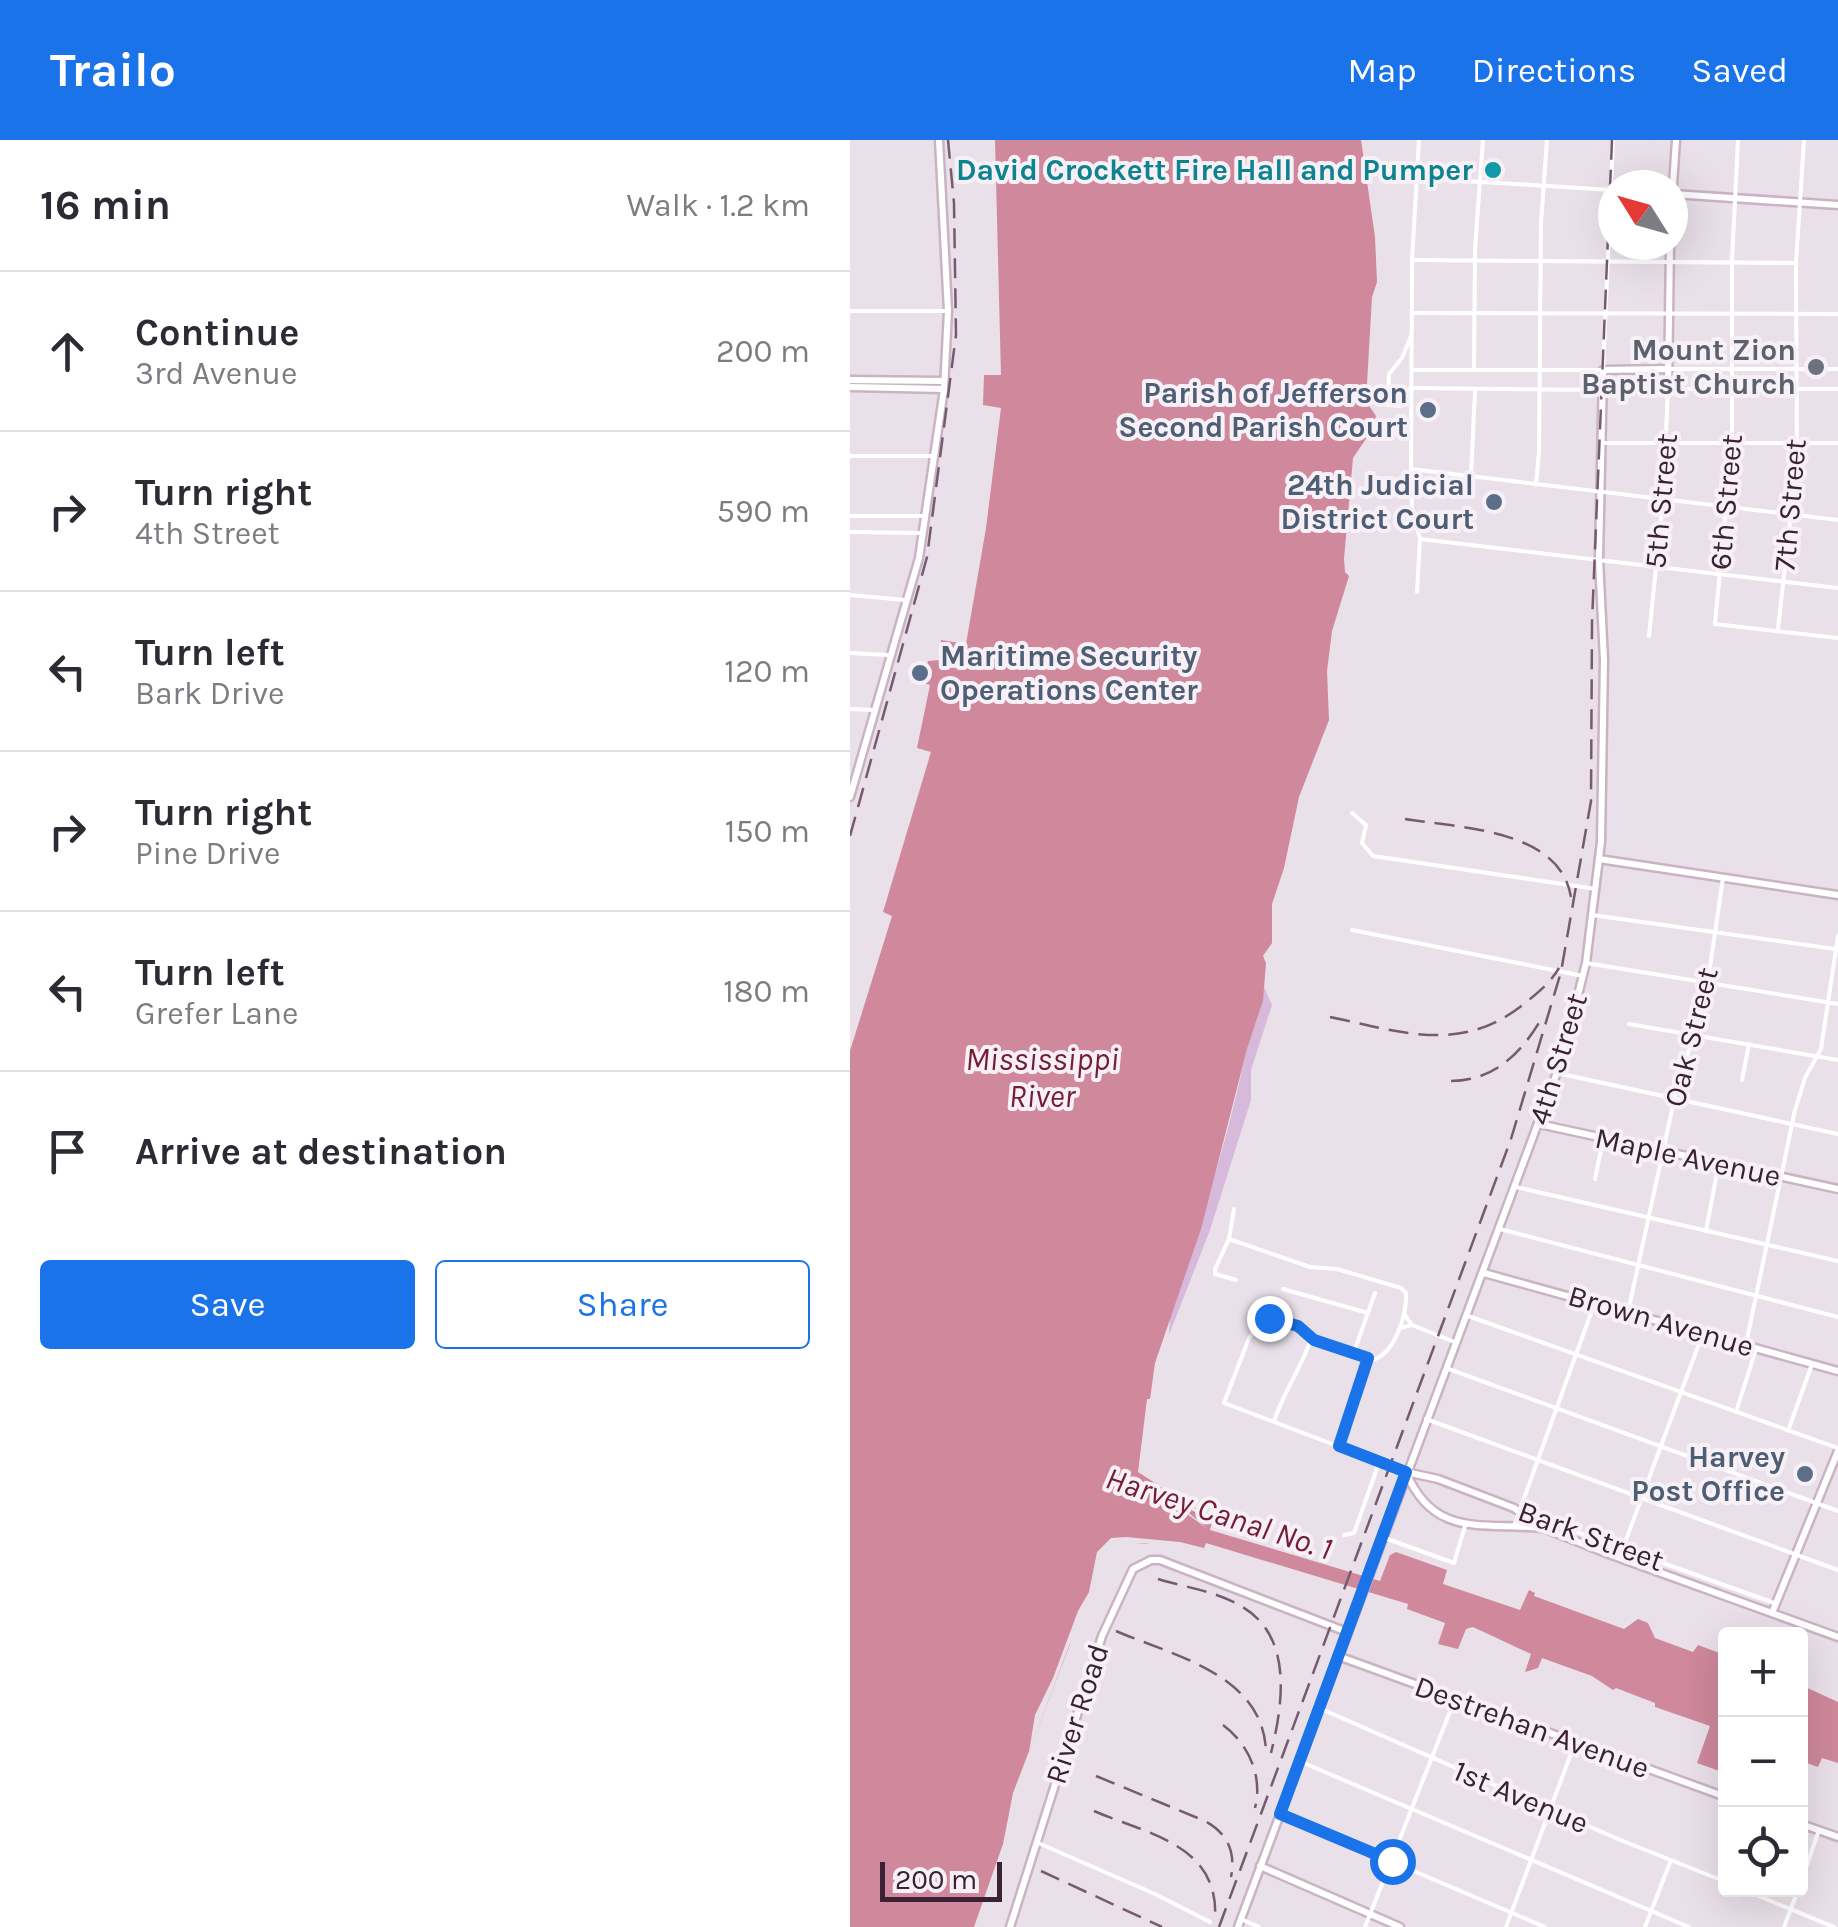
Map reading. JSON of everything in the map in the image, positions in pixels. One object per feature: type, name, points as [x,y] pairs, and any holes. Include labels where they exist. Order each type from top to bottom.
[{"type":"main road","points":[[850,798],[854,768],[893,656],[923,533],[944,385],[948,310],[939,140]]},
{"type":"main road","points":[[1674,170],[1676,140]]},
{"type":"main road","points":[[1688,195],[1838,205]]},
{"type":"main road","name":"5th Street","points":[[1668,389],[1669,261]]},
{"type":"main road","points":[[1604,370],[1668,368]]},
{"type":"main road","name":"4th Street","points":[[1239,1923],[1539,1124],[1583,976],[1600,859],[1604,660],[1598,560],[1604,370]]},
{"type":"main road","points":[[850,384],[944,385]]},
{"type":"main road","points":[[1604,390],[1668,389]]},
{"type":"main road","points":[[1600,859],[1838,895]]},
{"type":"main road","name":"Maple Avenue","points":[[1539,1124],[1838,1190]]},
{"type":"main road","name":"Brown Avenue","points":[[1484,1273],[1838,1371]]},
{"type":"main road","points":[[1772,1613],[1838,1450]]},
{"type":"main road","points":[[1406,1472],[1434,1512],[1465,1526],[1543,1528]]},
{"type":"main road","name":"Bark Street","points":[[1406,1472],[1438,1479],[1520,1511]]},
{"type":"main road","points":[[1520,1511],[1543,1528],[1838,1637]]},
{"type":"main road","name":"River Road","points":[[1010,1927],[1102,1636],[1134,1569],[1150,1560],[1160,1560],[1347,1632]]},
{"type":"main road","name":"Destrehan Avenue","points":[[1338,1656],[1718,1794]]},
{"type":"main road","points":[[1808,1827],[1838,1837]]},
{"type":"main road","points":[[1260,1866],[1400,1927]]},
{"type":"street","points":[[1417,592],[1420,539],[1412,508],[1410,468],[1412,260],[1419,140]]},
{"type":"street","points":[[1474,369],[1475,260],[1483,140]]},
{"type":"street","points":[[1536,485],[1540,259],[1547,140]]},
{"type":"street","name":"4th Street","points":[[1612,170],[1613,140]]},
{"type":"street","name":"6th Street","points":[[1738,140],[1732,261],[1732,444],[1715,624],[1778,630]]},
{"type":"street","name":"7th Street","points":[[1778,630],[1797,443],[1796,262],[1804,140]]},
{"type":"street","points":[[1417,178],[1598,189]]},
{"type":"street","points":[[1412,260],[1598,260]]},
{"type":"street","points":[[1607,260],[1796,262]]},
{"type":"street","name":"4th Street","points":[[1604,370],[1607,260]]},
{"type":"street","points":[[850,311],[948,310]]},
{"type":"street","points":[[1412,313],[1838,314]]},
{"type":"street","points":[[1412,334],[1402,358],[1389,374],[1388,406],[1401,406],[1412,388],[1604,390]]},
{"type":"street","points":[[1668,368],[1838,369]]},
{"type":"street","points":[[1412,370],[1604,370]]},
{"type":"street","points":[[1471,476],[1475,389]]},
{"type":"street","points":[[1668,389],[1838,389]]},
{"type":"street","name":"5th Street","points":[[1649,636],[1668,443],[1668,389]]},
{"type":"street","points":[[1603,444],[1838,443]]},
{"type":"street","points":[[850,456],[934,456]]},
{"type":"street","points":[[1410,468],[1838,520]]},
{"type":"street","points":[[850,516],[926,516]]},
{"type":"street","points":[[850,532],[923,533]]},
{"type":"street","points":[[1420,539],[1838,588]]},
{"type":"street","points":[[850,596],[907,600]]},
{"type":"street","points":[[1778,630],[1838,638]]},
{"type":"street","points":[[850,653],[893,656]]},
{"type":"street","points":[[850,709],[876,710]]},
{"type":"street","points":[[1352,813],[1366,824],[1362,842],[1373,856],[1596,889]]},
{"type":"street","name":"Oak Street","points":[[1628,1312],[1680,1074],[1697,1035],[1723,878]]},
{"type":"street","points":[[1592,915],[1837,950]]},
{"type":"street","points":[[1352,930],[1583,976]]},
{"type":"street","points":[[1746,1345],[1792,1124],[1805,1078],[1818,1056],[1838,936]]},
{"type":"street","points":[[1586,963],[1838,1004]]},
{"type":"street","points":[[1629,1024],[1838,1060]]},
{"type":"street","points":[[1742,1080],[1749,1044]]},
{"type":"street","points":[[1557,1073],[1838,1134]]},
{"type":"street","points":[[1594,1179],[1602,1140]]},
{"type":"street","points":[[1706,1231],[1719,1162]]},
{"type":"street","points":[[1516,1187],[1838,1261]]},
{"type":"street","points":[[1234,1209],[1229,1239],[1215,1274],[1236,1280]]},
{"type":"street","points":[[1500,1230],[1838,1318]]},
{"type":"street","points":[[1229,1239],[1310,1267],[1337,1269],[1401,1288],[1406,1293],[1398,1328],[1384,1355],[1373,1360],[1312,1338],[1298,1326],[1269,1318],[1261,1320],[1248,1338],[1224,1403],[1406,1472]]},
{"type":"street","points":[[1283,1290],[1368,1313]]},
{"type":"street","points":[[1354,1352],[1375,1293]]},
{"type":"street","points":[[1514,1526],[1595,1302]]},
{"type":"street","points":[[1404,1314],[1412,1326]]},
{"type":"street","points":[[1468,1316],[1838,1450]]},
{"type":"street","points":[[1398,1328],[1412,1326],[1457,1343]]},
{"type":"street","points":[[1623,1548],[1703,1332]]},
{"type":"street","points":[[1274,1421],[1312,1338]]},
{"type":"street","points":[[1736,1412],[1756,1348]]},
{"type":"street","points":[[1339,1446],[1368,1358]]},
{"type":"street","points":[[1788,1430],[1812,1364]]},
{"type":"street","points":[[1446,1368],[1838,1511]]},
{"type":"street","points":[[1426,1419],[1838,1570]]},
{"type":"street","points":[[1344,1535],[1354,1532],[1380,1460]]},
{"type":"street","name":"Bark Street","points":[[1520,1511],[1776,1604]]},
{"type":"street","points":[[1382,1536],[1454,1563],[1465,1526]]},
{"type":"street","points":[[1364,1927],[1455,1699]]},
{"type":"street","name":"1st Avenue","points":[[1319,1708],[1718,1879]]},
{"type":"street","points":[[1506,1927],[1575,1743]]},
{"type":"street","points":[[1299,1762],[1690,1927]]},
{"type":"street","points":[[1280,1814],[1546,1927]]},
{"type":"street","points":[[1808,1860],[1819,1830]]},
{"type":"street","points":[[1036,1842],[1210,1922]]},
{"type":"street","points":[[1645,1927],[1671,1860]]},
{"type":"street","points":[[1760,1897],[1834,1927]]},
{"type":"street","points":[[1784,1927],[1795,1897]]},
{"type":"street","points":[[1239,1923],[1260,1927]]},
{"type":"shaded area","points":[[1264,987],[1272,1005],[1251,1070],[1251,1100],[1210,1230],[1169,1335],[1170,1315],[1220,1157]]},
{"type":"water","name":"Mississippi River","points":[[995,140],[1361,140],[1375,237],[1377,282],[1372,297],[1366,401],[1376,416],[1372,430],[1353,458],[1344,559],[1349,576],[1332,631],[1327,671],[1329,720],[1299,797],[1272,904],[1272,943],[1263,956],[1263,1001],[1201,1229],[1155,1363],[1140,1472],[1212,1521],[1210,1530],[1380,1581],[1390,1555],[1396,1552],[1447,1570],[1443,1584],[1520,1610],[1529,1590],[1534,1596],[1624,1629],[1638,1619],[1648,1623],[1655,1638],[1693,1652],[1698,1645],[1718,1652],[1718,1770],[1697,1763],[1710,1726],[1613,1690],[1592,1676],[1542,1658],[1538,1668],[1525,1672],[1531,1654],[1473,1627],[1466,1629],[1458,1649],[1438,1644],[1445,1623],[1407,1609],[1408,1604],[1206,1543],[1203,1551],[1179,1545],[1113,1542],[1099,1555],[1092,1587],[1013,1793],[1003,1844],[974,1927],[850,1927],[850,1051],[892,916],[883,912],[931,752],[917,748],[930,685],[924,683],[928,661],[940,660],[941,640],[966,644],[1001,408],[983,405],[984,375],[1001,375]]},
{"type":"water","points":[[1808,1688],[1838,1702],[1838,1763],[1822,1758],[1818,1767],[1808,1763]]},
{"type":"pier","points":[[1147,1399],[1154,1399],[1145,1470],[1212,1521],[1172,1493],[1177,1503],[1209,1530],[1179,1508],[1169,1492],[1138,1472]]},
{"type":"pier","points":[[1111,1538],[1204,1548],[1202,1554],[1128,1543],[1114,1547],[1103,1558],[1090,1606],[1069,1646],[1029,1752],[1035,1715],[1089,1592],[1097,1552]]},
{"type":"railway","points":[[850,836],[927,557],[956,335],[954,203],[948,140]]},
{"type":"railway","points":[[1219,1927],[1511,1139],[1561,972],[1591,801],[1592,622],[1612,140]]},
{"type":"railway","points":[[1405,819],[1479,830],[1528,845],[1548,857],[1563,874],[1571,897]]},
{"type":"railway","points":[[1330,1017],[1404,1032],[1451,1035],[1497,1021],[1520,1007],[1559,968]]},
{"type":"railway","points":[[1451,1081],[1479,1076],[1503,1064],[1540,1021]]},
{"type":"railway","points":[[1158,1579],[1230,1600],[1257,1618],[1269,1633],[1276,1652],[1281,1692],[1271,1753]]},
{"type":"railway","points":[[1116,1631],[1188,1660],[1232,1686],[1249,1703],[1261,1724],[1266,1750]]},
{"type":"railway","points":[[1223,1725],[1252,1762],[1257,1785],[1255,1808]]},
{"type":"railway","points":[[1096,1776],[1213,1826],[1231,1851],[1231,1877]]},
{"type":"railway","points":[[1094,1811],[1158,1836],[1194,1859],[1214,1895],[1215,1920]]},
{"type":"railway","points":[[1041,1871],[1162,1927]]},
{"type":"place","name":"David Crockett Fire Hall and Pumper","points":[[1493,170]]},
{"type":"place","name":"Mount Zion Baptist Church","points":[[1816,367]]},
{"type":"place","name":"Parish of Jefferson Second Parish Court","points":[[1428,410]]},
{"type":"place","name":"24th Judicial District Court","points":[[1494,502]]},
{"type":"place","name":"Maritime Security Operations Center","points":[[920,673]]},
{"type":"place","name":"Harvey Post Office","points":[[1805,1474]]},
{"type":"route","points":[[1269,1318],[1298,1326],[1314,1340],[1368,1358],[1339,1446],[1406,1472],[1280,1814],[1392,1861]]},
{"type":"water label","name":"Harvey Canal No. 1","points":[[1219,1513]]}]
